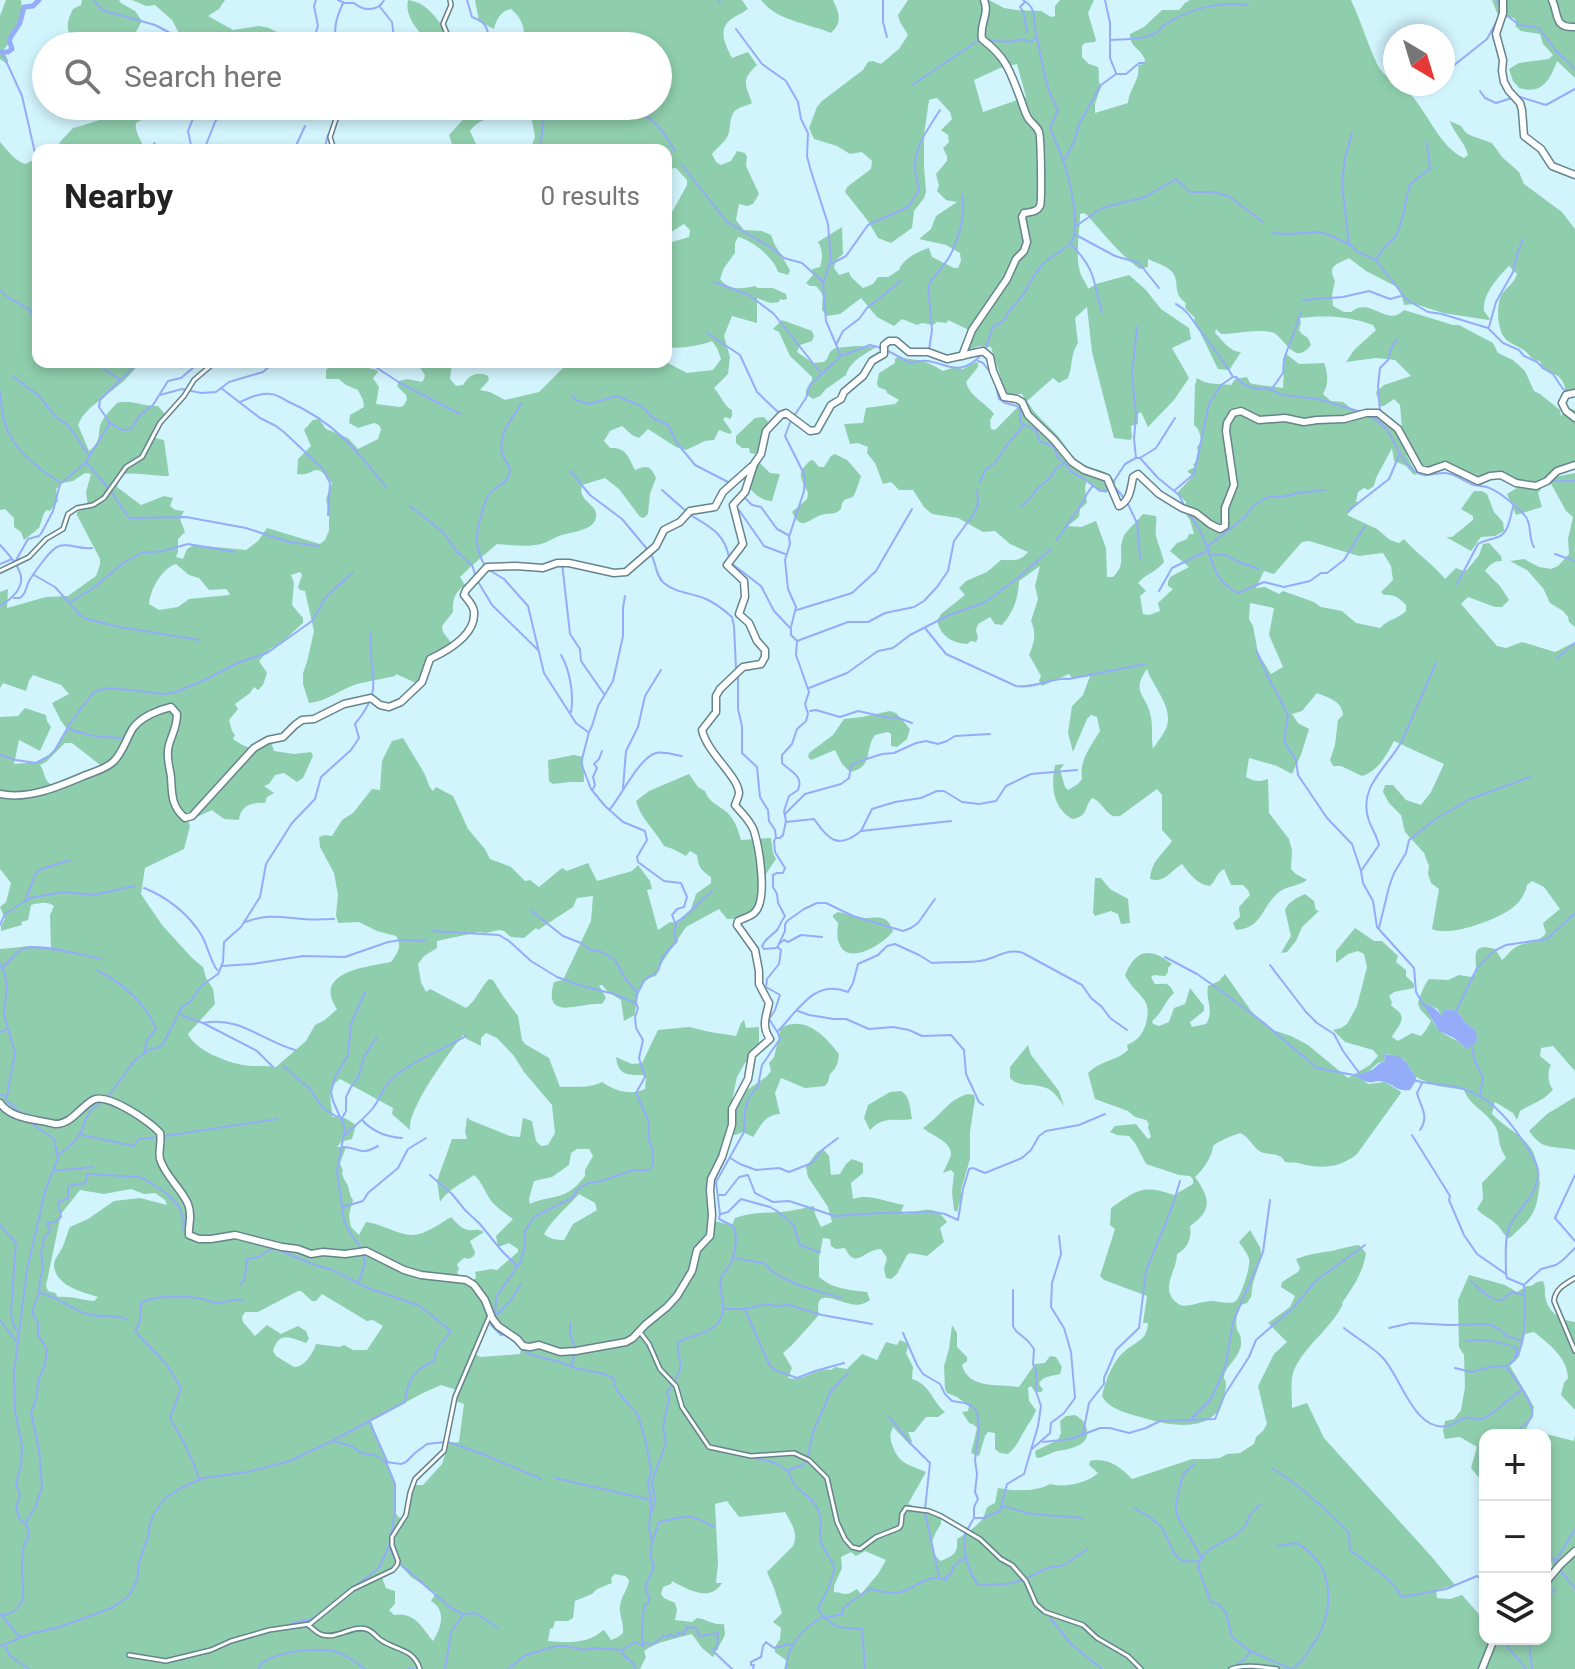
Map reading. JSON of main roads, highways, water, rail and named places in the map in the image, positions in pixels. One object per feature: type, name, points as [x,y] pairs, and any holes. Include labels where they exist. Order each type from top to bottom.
[{"type":"water","points":[[1423,1004],[1434,1008],[1441,1016],[1445,1009],[1457,1011],[1476,1031],[1477,1041],[1467,1049],[1439,1031]]},
{"type":"water","points":[[1384,1054],[1401,1057],[1406,1062],[1416,1077],[1410,1090],[1380,1081],[1367,1082],[1358,1077],[1385,1061]]},
{"type":"waterway","points":[[0,52],[12,49],[9,40],[20,23],[24,7],[33,6],[39,0]]},
{"type":"waterway","points":[[94,0],[102,10],[155,25],[168,32]]},
{"type":"waterway","points":[[316,0],[316,32]]},
{"type":"waterway","points":[[338,0],[370,9],[378,7],[384,0]]},
{"type":"waterway","points":[[467,0],[472,17],[481,21],[487,32]]},
{"type":"waterway","points":[[883,0],[887,37]]},
{"type":"waterway","points":[[986,348],[993,326],[1003,322],[1039,268],[1069,245],[1074,235],[1075,213],[1070,187],[1050,128],[1058,110],[1046,81],[1033,11],[1023,0]]},
{"type":"waterway","points":[[1105,0],[1110,23],[1110,58],[1116,73]]},
{"type":"waterway","points":[[1497,0],[1500,8]]},
{"type":"waterway","points":[[1025,2],[1020,7],[1027,32]]},
{"type":"waterway","points":[[335,32],[343,3]]},
{"type":"waterway","points":[[1110,40],[1149,36],[1173,20],[1204,8],[1226,4],[1248,5]]},
{"type":"waterway","points":[[380,7],[392,22],[393,32]]},
{"type":"waterway","points":[[1504,13],[1519,25],[1539,28],[1556,51],[1575,69]]},
{"type":"waterway","points":[[1455,64],[1487,39],[1498,19]]},
{"type":"waterway","points":[[736,29],[762,64],[786,81],[798,102],[808,133],[807,156],[828,224],[831,260],[823,284],[826,321],[841,356]]},
{"type":"waterway","points":[[989,40],[1009,42],[1023,39],[1031,42],[1036,38]]},
{"type":"waterway","points":[[912,85],[979,40]]},
{"type":"waterway","points":[[2,52],[22,96],[33,144]]},
{"type":"waterway","points":[[1065,159],[1079,124],[1101,85],[1116,74],[1126,74],[1139,63],[1145,63]]},
{"type":"waterway","points":[[1517,96],[1546,105],[1575,89]]},
{"type":"waterway","points":[[1480,91],[1485,98],[1496,103],[1512,98]]},
{"type":"waterway","points":[[831,264],[846,256],[868,225],[908,207],[919,190],[915,167],[918,149],[940,110]]},
{"type":"waterway","points":[[191,144],[188,131],[192,120]]},
{"type":"waterway","points":[[206,144],[216,120]]},
{"type":"waterway","points":[[541,144],[543,120]]},
{"type":"waterway","points":[[651,120],[671,144]]},
{"type":"waterway","points":[[297,144],[305,126]]},
{"type":"waterway","points":[[1349,243],[1342,184],[1352,133]]},
{"type":"waterway","points":[[326,144],[328,135]]},
{"type":"waterway","points":[[1377,258],[1398,231],[1410,184],[1430,169],[1427,143]]},
{"type":"waterway","points":[[672,146],[675,151]]},
{"type":"waterway","points":[[682,165],[727,222],[784,258],[802,263],[822,281]]},
{"type":"waterway","points":[[1076,226],[1102,208],[1145,197],[1176,179],[1190,192],[1214,192],[1230,197],[1263,222]]},
{"type":"waterway","points":[[929,350],[932,330],[928,286],[955,245],[962,220],[962,195]]},
{"type":"waterway","points":[[1272,233],[1316,232],[1349,244],[1376,260],[1407,300],[1428,312],[1488,328],[1503,343],[1519,350],[1553,374],[1568,392]]},
{"type":"waterway","points":[[1076,235],[1115,256],[1139,263],[1159,288]]},
{"type":"waterway","points":[[1489,327],[1496,302],[1513,272],[1523,239]]},
{"type":"waterway","points":[[1070,243],[1089,268],[1102,313]]},
{"type":"waterway","points":[[836,345],[843,331],[901,281]]},
{"type":"waterway","points":[[714,282],[749,295],[774,314],[820,372]]},
{"type":"waterway","points":[[0,290],[32,314]]},
{"type":"waterway","points":[[1303,300],[1343,297],[1369,291],[1390,299],[1401,296]]},
{"type":"waterway","points":[[1176,304],[1190,317],[1233,377],[1243,384],[1282,395],[1318,399],[1361,412]]},
{"type":"waterway","points":[[1271,390],[1283,373],[1284,359],[1301,313]]},
{"type":"waterway","points":[[1136,458],[1132,375],[1137,327]]},
{"type":"waterway","points":[[707,333],[740,355],[757,392],[779,413],[787,411]]},
{"type":"waterway","points":[[1380,412],[1380,368],[1388,360],[1397,339]]},
{"type":"waterway","points":[[794,416],[806,398],[810,385],[841,356],[870,345],[882,348]]},
{"type":"waterway","points":[[888,351],[911,363],[931,361],[955,368],[964,367],[983,353]]},
{"type":"waterway","points":[[978,361],[990,372]]},
{"type":"waterway","points":[[103,368],[119,379]]},
{"type":"waterway","points":[[110,423],[99,407],[100,400],[133,368]]},
{"type":"waterway","points":[[111,424],[123,430],[131,429],[140,415],[153,405],[168,381],[181,378],[193,368]]},
{"type":"waterway","points":[[160,395],[182,389],[216,392],[229,382],[267,368]]},
{"type":"waterway","points":[[377,368],[460,414]]},
{"type":"waterway","points":[[12,376],[38,395],[56,417],[68,425],[88,454]]},
{"type":"waterway","points":[[1175,490],[1194,474],[1209,404],[1221,385],[1233,377]]},
{"type":"waterway","points":[[996,386],[999,399],[1017,406],[1020,422],[1034,429],[1040,441],[1054,447],[1058,458],[1071,472],[1100,491],[1109,488]]},
{"type":"waterway","points":[[221,388],[285,433],[323,469],[330,483],[328,515]]},
{"type":"waterway","points":[[0,392],[4,420],[16,445],[37,466],[60,482]]},
{"type":"waterway","points":[[240,402],[258,395],[272,394],[303,409],[342,437],[386,487]]},
{"type":"waterway","points":[[572,395],[576,400],[589,404],[617,396],[643,407],[653,418],[668,425],[677,443],[695,465],[728,482]]},
{"type":"waterway","points":[[485,565],[478,547],[478,527],[489,494],[509,475],[509,467],[502,454],[502,440],[522,403]]},
{"type":"waterway","points":[[1369,416],[1385,428],[1403,459],[1416,472],[1423,475],[1450,474],[1492,489],[1508,500],[1526,517],[1534,547]]},
{"type":"waterway","points":[[1112,484],[1125,464],[1156,448],[1175,418]]},
{"type":"waterway","points":[[791,420],[785,436],[805,476],[804,491],[785,560],[788,589],[796,607],[791,627]]},
{"type":"waterway","points":[[15,562],[28,539],[42,532],[53,511],[60,484],[85,463],[110,423]]},
{"type":"waterway","points":[[980,482],[985,470],[995,463],[1023,426]]},
{"type":"waterway","points":[[1348,511],[1389,479],[1400,453]]},
{"type":"waterway","points":[[1140,458],[1179,495],[1185,507]]},
{"type":"waterway","points":[[86,462],[129,518],[186,517],[246,528],[289,542],[319,546]]},
{"type":"waterway","points":[[1021,506],[1051,477],[1056,468],[1065,463]]},
{"type":"waterway","points":[[570,471],[590,495],[622,519],[647,549]]},
{"type":"waterway","points":[[1553,481],[1575,481]]},
{"type":"waterway","points":[[1113,485],[1124,498]]},
{"type":"waterway","points":[[1056,541],[1093,486]]},
{"type":"waterway","points":[[662,490],[687,512]]},
{"type":"waterway","points":[[797,641],[848,622],[868,622],[885,613],[914,607],[924,601],[948,571],[954,541],[978,504],[977,490]]},
{"type":"waterway","points":[[1208,546],[1244,518],[1254,505],[1268,497],[1325,490]]},
{"type":"waterway","points":[[744,497],[752,505],[761,507],[777,529],[788,535]]},
{"type":"waterway","points":[[1127,502],[1137,523],[1140,558]]},
{"type":"waterway","points":[[410,506],[443,532],[457,552],[472,565],[475,574]]},
{"type":"waterway","points":[[1457,584],[1478,544],[1505,532],[1513,507]]},
{"type":"waterway","points":[[797,610],[852,593],[876,571],[912,509]]},
{"type":"waterway","points":[[739,510],[764,546],[785,554]]},
{"type":"waterway","points":[[1188,512],[1202,534],[1217,575],[1238,593],[1264,582],[1284,587],[1327,573],[1344,560],[1365,526]]},
{"type":"waterway","points":[[689,514],[719,536],[729,557]]},
{"type":"waterway","points":[[70,602],[141,553],[188,544],[235,552]]},
{"type":"waterway","points":[[0,545],[21,577],[17,591],[0,606]]},
{"type":"waterway","points":[[14,598],[24,594],[35,572],[59,546],[92,548]]},
{"type":"waterway","points":[[809,688],[847,673],[878,651],[893,648],[910,635],[949,615],[984,603],[1051,549]]},
{"type":"waterway","points":[[1159,591],[1172,568],[1207,551]]},
{"type":"waterway","points":[[651,554],[664,583],[673,589],[701,597],[732,617],[736,669]]},
{"type":"waterway","points":[[1211,555],[1220,554],[1259,570]]},
{"type":"waterway","points":[[1555,554],[1575,561]]},
{"type":"waterway","points":[[0,564],[12,559]]},
{"type":"waterway","points":[[562,563],[570,634],[580,649],[581,661],[604,694]]},
{"type":"waterway","points":[[731,563],[761,586],[774,611],[791,629],[791,635],[797,641],[796,655],[809,692],[805,704],[808,714],[806,721],[797,729],[792,744],[782,755],[782,763],[796,775],[799,785],[798,790],[789,796],[784,811],[786,821],[783,835],[776,838]]},
{"type":"waterway","points":[[489,570],[504,579],[528,606],[544,673],[576,723],[588,732]]},
{"type":"waterway","points":[[0,755],[36,763],[49,756],[71,722],[98,690],[176,692],[237,663],[267,653],[312,621],[326,597],[353,572]]},
{"type":"waterway","points":[[34,575],[55,587],[86,619],[199,640]]},
{"type":"waterway","points":[[477,580],[492,605],[538,650]]},
{"type":"waterway","points":[[495,1317],[496,1297],[520,1263],[525,1231],[534,1217],[572,1198],[577,1190],[588,1183],[632,1170],[649,1170],[653,1165],[649,1122],[636,1093],[645,1077],[639,1058],[643,1040],[636,1028],[637,993],[644,980],[658,971],[663,956],[677,941],[672,915],[684,907],[687,897],[681,883],[664,881],[638,862],[637,857],[647,840],[645,831],[623,822],[605,806],[591,789],[581,763],[598,706],[613,681],[623,636],[625,596]]},
{"type":"waterway","points":[[925,628],[946,654],[1016,686],[1145,664]]},
{"type":"waterway","points":[[108,1097],[135,1060],[149,1050],[160,1047],[182,1007],[190,1002],[201,986],[218,974],[223,962],[224,942],[241,927],[260,897],[266,864],[292,823],[315,799],[321,777],[351,750],[359,738],[355,724],[365,711],[373,689],[371,632]]},
{"type":"waterway","points":[[1557,658],[1575,643]]},
{"type":"waterway","points":[[1256,650],[1288,715],[1284,741],[1296,760],[1298,775],[1327,818],[1352,844],[1363,883],[1373,901],[1377,927],[1414,968],[1416,992],[1423,1004]]},
{"type":"waterway","points":[[561,655],[570,683],[571,712]]},
{"type":"waterway","points":[[1361,871],[1379,845],[1366,809],[1370,788],[1402,741],[1436,663]]},
{"type":"waterway","points":[[623,788],[626,751],[638,727],[645,696],[661,670]]},
{"type":"waterway","points":[[738,677],[742,753],[757,767],[760,797],[775,830],[775,852],[785,868],[783,873],[773,875],[773,887],[785,916],[762,946],[764,949],[776,948]]},
{"type":"waterway","points":[[810,711],[840,717],[858,711],[912,723]]},
{"type":"waterway","points":[[67,728],[95,736],[123,739]]},
{"type":"waterway","points":[[785,814],[805,794],[841,784],[849,778],[851,766],[857,762],[894,753],[916,743],[926,741],[938,744],[955,736],[990,734]]},
{"type":"waterway","points":[[593,789],[597,768],[594,764],[602,751]]},
{"type":"waterway","points":[[610,809],[637,769],[650,756],[662,752],[682,756]]},
{"type":"waterway","points":[[861,831],[872,809],[895,802],[944,791],[962,802],[979,804],[996,801],[1006,786],[1031,774],[1077,770]]},
{"type":"waterway","points":[[1379,928],[1389,887],[1409,840],[1437,818],[1470,799],[1530,777]]},
{"type":"waterway","points":[[786,822],[814,819],[824,832],[839,841],[861,831],[951,821]]},
{"type":"waterway","points":[[26,899],[39,870],[70,860]]},
{"type":"waterway","points":[[0,925],[5,914],[30,898],[63,892],[93,895],[134,886]]},
{"type":"waterway","points":[[144,888],[169,901],[191,920],[217,970]]},
{"type":"waterway","points":[[675,923],[713,891]]},
{"type":"waterway","points":[[778,946],[787,921],[817,903],[826,903],[853,916],[903,931],[918,923],[935,899]]},
{"type":"waterway","points":[[530,910],[563,936],[615,960],[636,991]]},
{"type":"waterway","points":[[1455,1013],[1477,968],[1494,951],[1506,945],[1547,939],[1575,913]]},
{"type":"waterway","points":[[245,922],[273,917],[334,919]]},
{"type":"waterway","points":[[433,931],[499,935],[557,977],[635,1003]]},
{"type":"waterway","points":[[780,943],[801,935],[822,937]]},
{"type":"waterway","points":[[222,966],[303,956],[345,957],[388,942],[426,941]]},
{"type":"waterway","points":[[778,1031],[816,993],[826,989],[848,992],[858,964],[895,944],[932,963],[979,961],[1009,952],[1023,953],[1082,985],[1110,1018],[1127,1030]]},
{"type":"waterway","points":[[3,967],[19,951],[28,947],[101,959]]},
{"type":"waterway","points":[[674,1382],[680,1365],[678,1342],[714,1326],[723,1311],[721,1279],[731,1263],[736,1240],[733,1226],[719,1219],[716,1182],[744,1132],[745,1111],[749,1098],[758,1086],[762,1065],[780,1039],[769,1019],[780,995],[766,987],[767,979],[779,964],[781,950],[777,947]]},
{"type":"waterway","points":[[1165,957],[1220,990],[1317,1068],[1359,1076]]},
{"type":"waterway","points":[[0,964],[7,986],[4,1014],[15,1053],[7,1095]]},
{"type":"waterway","points":[[1270,965],[1306,1012],[1334,1034],[1360,1074]]},
{"type":"waterway","points":[[98,971],[116,981],[147,1011],[156,1029],[147,1040],[144,1053]]},
{"type":"waterway","points":[[359,1281],[365,1263],[362,1249],[344,1221],[337,1171],[345,1128],[331,1092],[335,1077],[348,1055],[351,1024],[365,992]]},
{"type":"waterway","points":[[798,1011],[846,1019],[869,1029],[893,1027],[922,1036],[951,1035],[964,1050],[966,1074],[983,1105]]},
{"type":"waterway","points":[[181,1015],[257,1051],[273,1067]]},
{"type":"waterway","points":[[203,1023],[240,1026],[295,1050]]},
{"type":"waterway","points":[[0,1032],[8,1029]]},
{"type":"waterway","points":[[345,1135],[373,1108],[394,1077],[466,1036]]},
{"type":"waterway","points":[[342,1118],[346,1111],[346,1097],[377,1037]]},
{"type":"waterway","points":[[1472,1047],[1483,1077],[1480,1094]]},
{"type":"waterway","points":[[283,1066],[310,1089],[323,1108],[339,1116]]},
{"type":"waterway","points":[[1413,1080],[1467,1090],[1487,1101],[1511,1125],[1534,1160],[1538,1169],[1536,1185],[1508,1230],[1506,1274]]},
{"type":"waterway","points":[[1420,1130],[1424,1116],[1417,1093],[1422,1083]]},
{"type":"waterway","points":[[0,1094],[7,1097],[6,1100],[21,1113],[30,1115],[31,1123],[54,1139],[58,1158],[45,1191],[27,1270],[14,1373],[15,1411],[22,1446],[16,1483],[20,1495],[16,1507],[29,1535],[22,1556],[23,1598],[15,1610],[2,1615]]},
{"type":"waterway","points":[[57,1155],[75,1141],[91,1110],[103,1101]]},
{"type":"waterway","points":[[719,1195],[725,1195],[739,1177],[748,1175],[755,1193],[773,1202],[789,1201],[835,1216],[933,1212],[958,1220],[969,1169],[985,1173],[1022,1158],[1046,1131],[1079,1125],[1105,1114]]},
{"type":"waterway","points":[[164,1136],[277,1119]]},
{"type":"waterway","points":[[362,1120],[380,1133],[402,1138]]},
{"type":"waterway","points":[[82,1135],[134,1146],[139,1139],[158,1137]]},
{"type":"waterway","points":[[1412,1135],[1450,1196],[1464,1235],[1477,1254],[1506,1274],[1507,1278],[1524,1285]]},
{"type":"waterway","points":[[343,1207],[363,1201],[398,1168],[408,1149],[426,1138]]},
{"type":"waterway","points":[[730,1158],[756,1170],[779,1168],[789,1172],[812,1163],[822,1150],[838,1138]]},
{"type":"waterway","points":[[343,1147],[363,1151],[378,1146]]},
{"type":"waterway","points":[[53,1171],[93,1167]]},
{"type":"waterway","points":[[26,1522],[42,1487],[39,1450],[31,1413],[47,1349],[38,1335],[38,1323],[32,1312],[43,1270],[42,1243],[50,1231],[47,1223],[61,1217],[58,1202],[68,1198],[68,1186],[85,1183],[89,1174],[139,1177],[165,1192],[179,1206],[183,1229]]},
{"type":"waterway","points":[[430,1175],[452,1194],[516,1265]]},
{"type":"waterway","points":[[1575,1175],[1555,1218],[1575,1241]]},
{"type":"waterway","points":[[1083,1433],[1089,1403],[1104,1384],[1116,1350],[1139,1328],[1146,1271],[1180,1181]]},
{"type":"waterway","points":[[721,1214],[728,1212],[741,1199],[770,1207],[793,1224],[800,1245],[820,1252]]},
{"type":"waterway","points":[[1189,1421],[1211,1399],[1225,1368],[1233,1322],[1263,1252],[1270,1200]]},
{"type":"waterway","points":[[0,1225],[16,1243],[11,1313],[17,1331]]},
{"type":"waterway","points":[[1032,1449],[1050,1433],[1051,1423],[1064,1413],[1075,1398],[1071,1352],[1064,1328],[1051,1307],[1052,1283],[1061,1254],[1059,1236]]},
{"type":"waterway","points":[[1043,1442],[1071,1439],[1100,1428],[1129,1433],[1160,1421],[1215,1419],[1225,1394],[1256,1340],[1293,1308],[1317,1280],[1365,1245]]},
{"type":"waterway","points":[[1525,1284],[1541,1269],[1556,1265],[1575,1248]]},
{"type":"waterway","points":[[0,1646],[101,1612],[129,1596],[137,1580],[153,1515],[165,1498],[203,1478],[247,1472],[290,1461],[405,1402],[413,1377],[434,1361],[437,1349],[451,1331],[420,1306],[368,1288],[330,1269],[276,1249],[247,1259],[241,1285]]},
{"type":"waterway","points":[[733,1258],[764,1263],[789,1281],[841,1298]]},
{"type":"waterway","points":[[1471,1281],[1493,1299],[1501,1300],[1513,1292],[1523,1295]]},
{"type":"waterway","points":[[497,1315],[521,1284]]},
{"type":"waterway","points":[[1507,1366],[1520,1351],[1522,1342],[1524,1285]]},
{"type":"waterway","points":[[974,1518],[984,1518],[1000,1511],[1007,1484],[1024,1474],[1038,1426],[1041,1406],[1036,1391],[1034,1349],[1013,1326],[1013,1290]]},
{"type":"waterway","points":[[40,1293],[87,1314],[126,1319]]},
{"type":"waterway","points":[[199,1478],[170,1419],[181,1388],[167,1365],[135,1331],[140,1321],[141,1303],[168,1297],[198,1298],[217,1303],[242,1300]]},
{"type":"waterway","points":[[724,1309],[789,1305],[872,1324]]},
{"type":"waterway","points":[[745,1310],[770,1366],[777,1371],[797,1378],[844,1363]]},
{"type":"waterway","points":[[0,1320],[16,1341]]},
{"type":"waterway","points":[[491,1322],[501,1335],[505,1334]]},
{"type":"waterway","points":[[570,1323],[576,1349],[571,1366]]},
{"type":"waterway","points":[[1389,1328],[1411,1323],[1489,1324],[1507,1336],[1522,1341]]},
{"type":"waterway","points":[[1344,1328],[1383,1358],[1417,1412],[1436,1426],[1467,1418],[1482,1419],[1522,1390]]},
{"type":"waterway","points":[[903,1333],[923,1374],[940,1384],[952,1401],[965,1403],[977,1412],[975,1492],[978,1499],[974,1518],[967,1530]]},
{"type":"waterway","points":[[510,1338],[529,1354],[613,1378],[617,1391],[638,1415],[646,1443],[651,1469],[648,1484],[652,1541]]},
{"type":"waterway","points":[[1466,1341],[1486,1340],[1517,1348],[1515,1357]]},
{"type":"waterway","points":[[1455,1368],[1472,1372],[1506,1366]]},
{"type":"waterway","points":[[1507,1368],[1523,1390],[1532,1411],[1529,1421],[1520,1429]]},
{"type":"waterway","points":[[808,1456],[813,1432],[831,1391],[848,1373]]},
{"type":"waterway","points":[[652,1511],[655,1501],[652,1481],[666,1443],[663,1427],[669,1399],[667,1392],[673,1384]]},
{"type":"waterway","points":[[889,1417],[930,1463],[925,1509]]},
{"type":"waterway","points":[[370,1423],[387,1461]]},
{"type":"waterway","points":[[333,1441],[352,1446],[361,1453],[375,1455],[386,1462],[401,1464],[427,1444],[445,1442]]},
{"type":"waterway","points":[[448,1442],[541,1479]]},
{"type":"waterway","points":[[756,1459],[774,1463],[786,1470],[794,1484],[817,1508],[821,1520],[821,1542],[834,1570],[818,1609],[837,1626],[862,1629],[865,1669]]},
{"type":"waterway","points":[[788,1470],[806,1461]]},
{"type":"waterway","points":[[293,1623],[312,1619],[379,1568],[389,1546],[395,1512],[395,1484],[386,1462]]},
{"type":"waterway","points":[[1195,1464],[1182,1478],[1176,1509],[1201,1557]]},
{"type":"waterway","points":[[1272,1468],[1322,1506],[1349,1533],[1350,1550],[1385,1576],[1402,1597],[1446,1589],[1479,1577]]},
{"type":"waterway","points":[[555,1478],[651,1500]]},
{"type":"waterway","points":[[1260,1504],[1239,1532],[1206,1553],[1198,1567],[1210,1600],[1219,1604],[1226,1613],[1232,1637],[1250,1651],[1291,1669]]},
{"type":"waterway","points":[[1003,1506],[1031,1514],[1083,1518]]},
{"type":"waterway","points":[[1134,1508],[1159,1525],[1180,1559],[1198,1561]]},
{"type":"waterway","points":[[925,1513],[939,1576]]},
{"type":"waterway","points":[[643,1643],[645,1604],[649,1603],[645,1587],[654,1566],[651,1550],[659,1522],[692,1517],[714,1527]]},
{"type":"waterway","points":[[1555,1562],[1575,1529]]},
{"type":"waterway","points":[[965,1534],[967,1560],[978,1585],[1024,1580]]},
{"type":"waterway","points":[[1278,1546],[1296,1543],[1309,1552],[1319,1563],[1328,1590],[1328,1604],[1320,1633],[1303,1659],[1291,1669]]},
{"type":"waterway","points":[[389,1548],[397,1562]]},
{"type":"waterway","points":[[1027,1578],[1047,1568],[1064,1565],[1087,1549]]},
{"type":"waterway","points":[[1551,1557],[1555,1561]]},
{"type":"waterway","points":[[825,1618],[843,1614],[843,1608],[869,1589],[896,1593],[932,1578],[946,1580],[956,1564],[966,1558]]},
{"type":"waterway","points":[[400,1564],[451,1608],[463,1614],[476,1613],[498,1628]]},
{"type":"waterway","points":[[1560,1570],[1575,1588]]},
{"type":"waterway","points":[[1551,1594],[1555,1589]]},
{"type":"waterway","points":[[0,1614],[20,1637]]},
{"type":"waterway","points":[[445,1669],[451,1632],[463,1615]]},
{"type":"waterway","points":[[786,1669],[789,1653],[797,1638],[822,1617]]},
{"type":"waterway","points":[[1050,1618],[1071,1644],[1102,1669]]},
{"type":"waterway","points":[[508,1669],[524,1656],[556,1646],[622,1650],[635,1642],[642,1646],[644,1643],[653,1644],[670,1634],[675,1637],[679,1633],[684,1634],[687,1627],[696,1628],[699,1636],[718,1633],[717,1649],[713,1651],[732,1669]]},
{"type":"waterway","points":[[753,1669],[751,1662],[761,1657],[766,1642],[774,1648],[789,1644],[793,1646]]},
{"type":"waterway","points":[[1506,1645],[1526,1669]]},
{"type":"waterway","points":[[1529,1645],[1532,1669]]},
{"type":"waterway","points":[[5,1646],[10,1656],[29,1669]]},
{"type":"waterway","points":[[258,1669],[263,1662],[282,1654],[321,1650],[341,1653],[365,1669]]},
{"type":"waterway","points":[[622,1652],[636,1669]]},
{"type":"waterway","points":[[1236,1665],[1250,1652]]},
{"type":"waterway","points":[[408,1669],[414,1669]]}]
